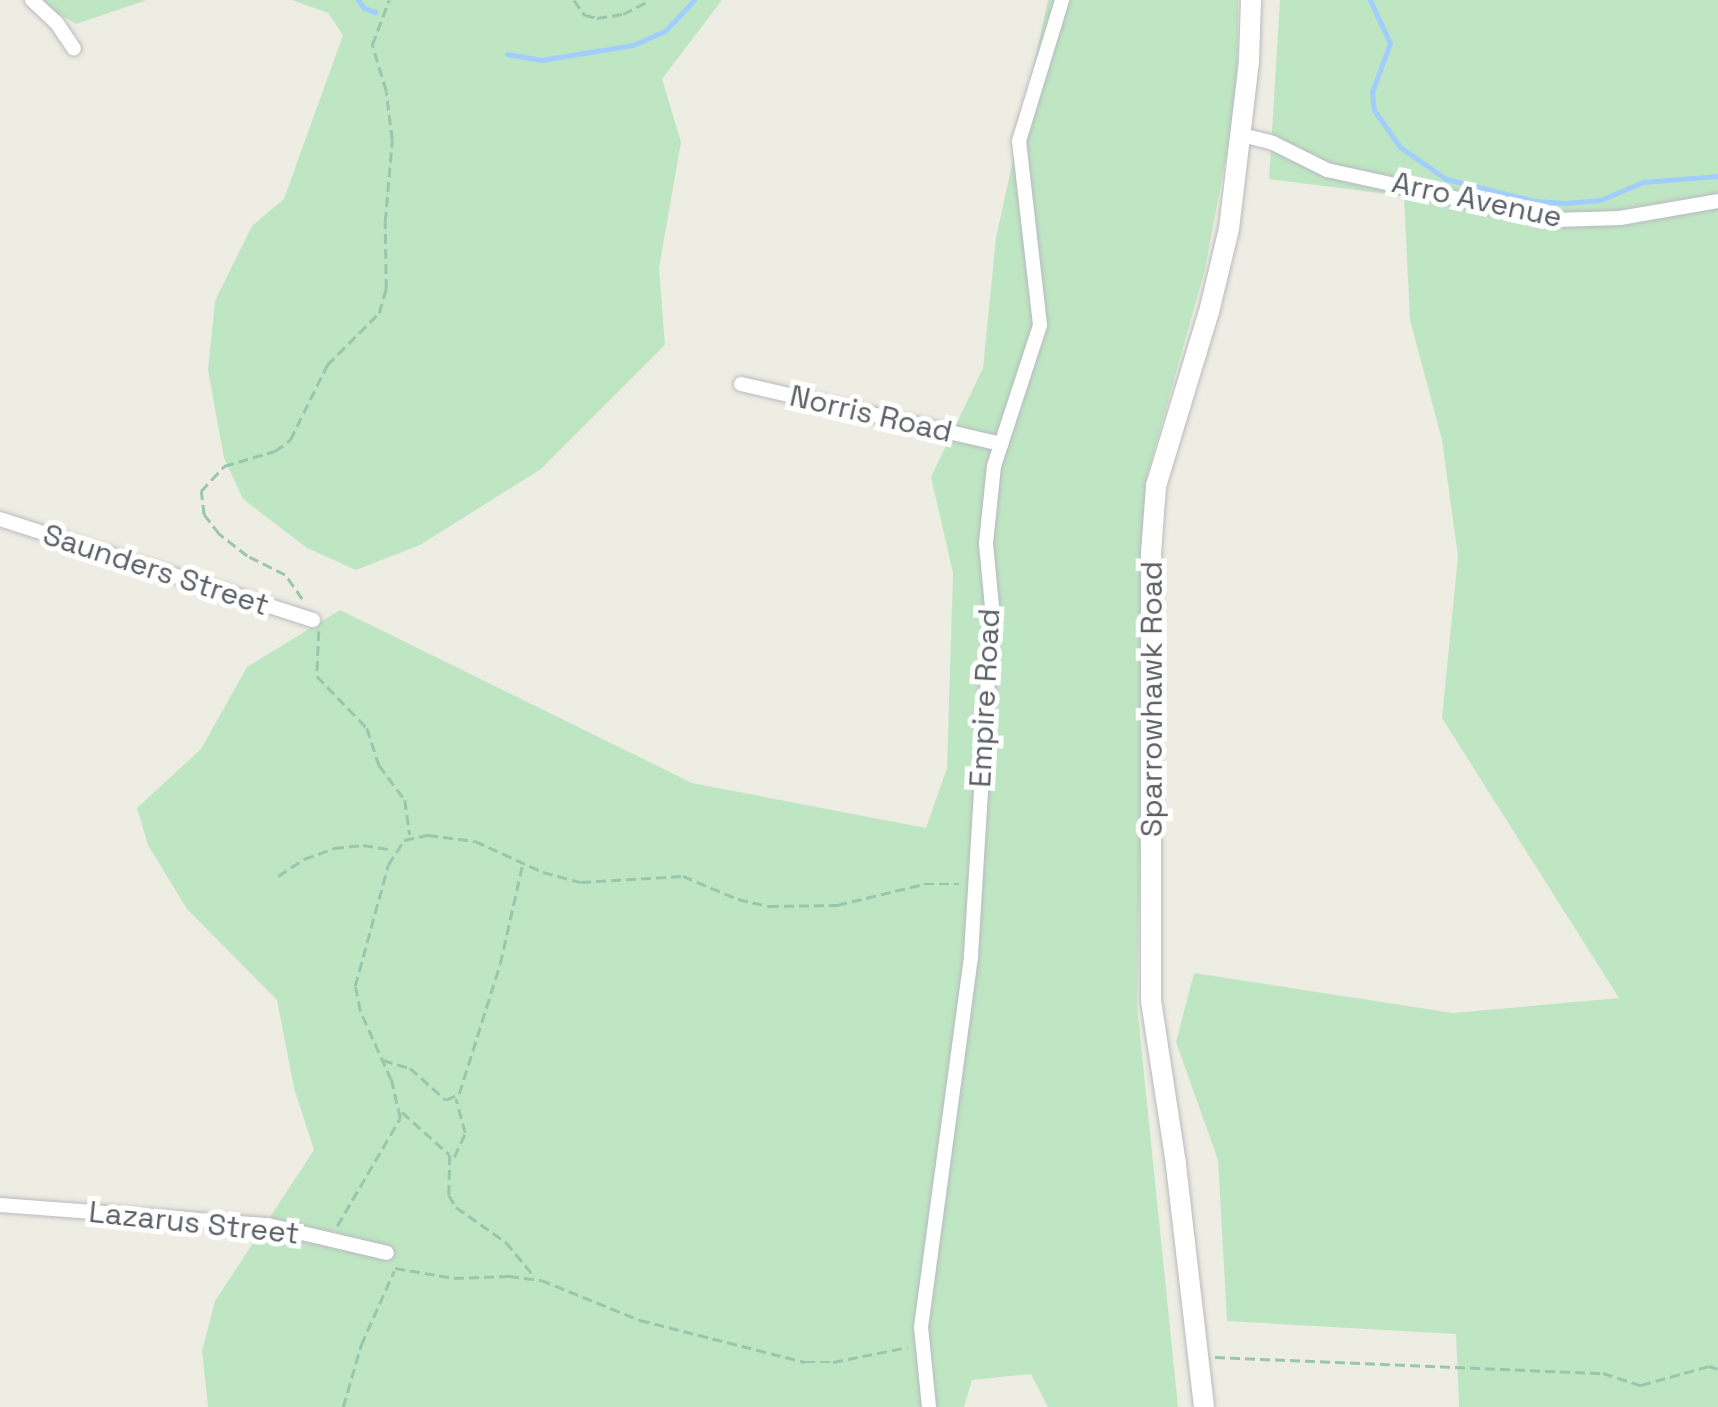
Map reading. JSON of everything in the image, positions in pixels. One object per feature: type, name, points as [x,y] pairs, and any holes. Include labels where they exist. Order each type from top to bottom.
[{"type":"street","points":[[32,0],[56,22],[74,48]]},
{"type":"street","name":"Empire Road","points":[[929,1407],[921,1345],[971,955],[992,607],[986,542],[994,466],[1040,325],[1019,141],[1047,62],[1062,0]]},
{"type":"street","name":"Sparrowhawk Road","points":[[1204,1407],[1176,1164],[1151,1001],[1152,524],[1162,464],[1224,252],[1242,134],[1250,0]]},
{"type":"street","name":"Arro Avenue","points":[[1242,134],[1273,143],[1328,170],[1554,220],[1620,218],[1718,201]]},
{"type":"street","name":"Norris Road","points":[[741,384],[1000,444]]},
{"type":"street","name":"Saunders Street","points":[[0,519],[307,618]]},
{"type":"street","name":"Lazarus Street","points":[[0,1204],[268,1225],[387,1253]]},
{"type":"path","points":[[389,0],[372,45],[386,91],[392,140],[384,222],[386,289],[379,313],[328,365],[290,440],[275,451],[224,466],[201,491],[204,516],[219,534],[247,556],[292,581],[320,639],[316,668],[320,682],[353,709],[368,728],[380,765],[402,793],[410,837]]},
{"type":"path","points":[[574,0],[586,15],[597,18],[623,14],[650,0]]},
{"type":"path","points":[[452,1159],[400,1110],[360,1011],[355,986],[377,900],[395,850],[410,837],[475,841],[557,878],[581,882],[683,876],[738,899],[769,906],[837,906],[936,882],[975,887]]},
{"type":"path","points":[[278,876],[304,859],[334,848],[363,845],[395,850]]},
{"type":"path","points":[[523,861],[500,964],[455,1098],[465,1132],[452,1159],[448,1187],[456,1207],[506,1242],[537,1279]]},
{"type":"path","points":[[382,1060],[410,1068],[438,1096],[455,1098]]},
{"type":"path","points":[[328,1238],[395,1132],[400,1110]]},
{"type":"path","points":[[387,1253],[395,1268]]},
{"type":"path","points":[[395,1268],[454,1278],[537,1279],[640,1320],[806,1362],[833,1362],[921,1345]]},
{"type":"path","points":[[343,1407],[361,1345],[395,1268]]},
{"type":"path","points":[[1197,1356],[1603,1373],[1641,1385],[1709,1366],[1718,1369]]},
{"type":"green space","points":[[35,0],[147,0],[76,24]]},
{"type":"green space","points":[[292,0],[722,0],[662,79],[681,142],[659,268],[665,345],[541,469],[420,545],[356,570],[307,548],[243,499],[224,458],[208,370],[215,301],[252,226],[284,199],[343,35],[328,13]]},
{"type":"green space","points":[[1048,0],[1238,0],[1237,98],[1205,269],[1147,476],[1137,1005],[1178,1407],[1048,1407],[1031,1374],[972,1380],[964,1407],[208,1407],[202,1351],[215,1301],[314,1150],[294,1088],[277,1000],[187,909],[148,845],[137,808],[201,749],[247,667],[340,610],[692,783],[926,828],[947,768],[953,573],[931,477],[983,368],[996,238]]},
{"type":"green space","points":[[1280,0],[1718,0],[1718,1407],[1459,1407],[1456,1334],[1227,1321],[1218,1160],[1176,1042],[1194,973],[1453,1013],[1619,998],[1442,718],[1458,556],[1442,440],[1410,320],[1404,196],[1269,179]]},
{"type":"waterway","points":[[358,0],[364,8],[375,12]]},
{"type":"waterway","points":[[507,54],[541,60],[633,45],[665,31],[694,0]]},
{"type":"waterway","points":[[1370,0],[1390,43],[1372,92],[1374,110],[1400,147],[1446,179],[1535,201],[1565,203],[1600,200],[1643,182],[1718,176]]}]
